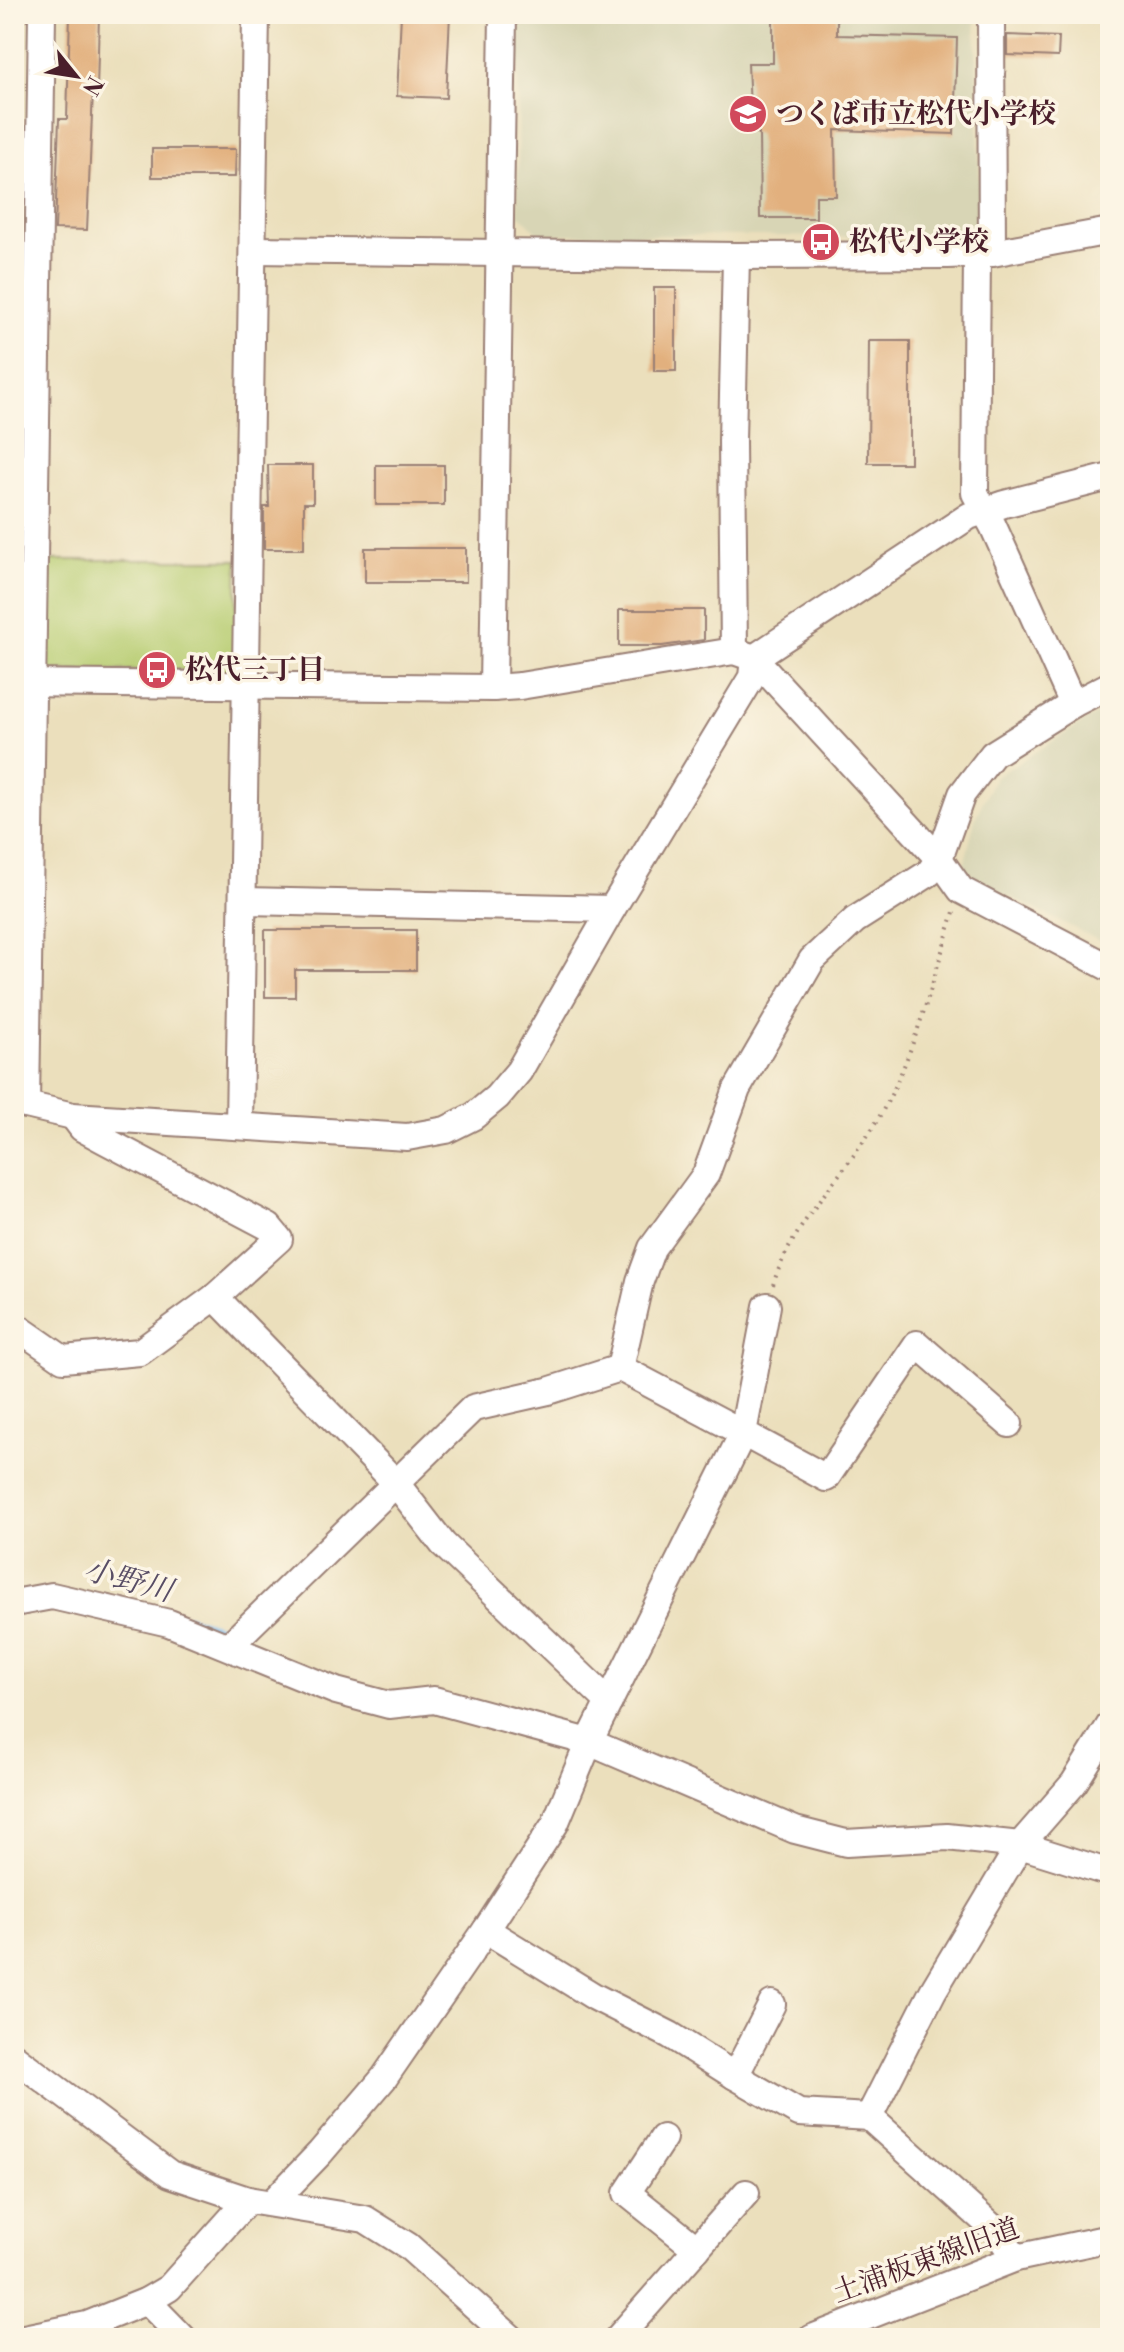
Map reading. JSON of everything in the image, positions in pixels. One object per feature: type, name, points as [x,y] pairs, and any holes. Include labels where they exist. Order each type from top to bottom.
[{"type":"street","points":[[42,14],[26,246],[20,1102],[73,1116],[407,1137],[446,1130],[474,1116],[497,1097],[519,1071],[612,909],[752,677],[744,654],[732,441],[736,256]]},
{"type":"street","points":[[239,1126],[256,14]]},
{"type":"street","points":[[493,688],[503,14]]},
{"type":"street","points":[[991,14],[975,493],[993,526],[1073,704]]},
{"type":"street","points":[[253,250],[736,256],[984,254],[1110,231]]},
{"type":"street","points":[[22,683],[493,688],[744,654],[969,516],[1110,477]]},
{"type":"street","points":[[744,654],[939,859],[961,890],[1110,968]]},
{"type":"street","points":[[620,1368],[640,1281],[652,1248],[706,1174],[737,1089],[812,960],[855,920],[929,873],[939,859],[962,794],[993,754],[1073,704],[1110,685]]},
{"type":"street","points":[[243,901],[612,909]]},
{"type":"street","points":[[14,1325],[63,1359],[140,1352],[215,1297],[279,1239],[269,1227],[82,1128],[73,1116]]},
{"type":"street","points":[[215,1297],[395,1482],[443,1544],[609,1702]]},
{"type":"street","points":[[24,2338],[87,2325],[147,2301],[169,2288],[260,2201],[320,2153],[384,2078],[555,1824],[589,1742],[743,1433],[767,1306]]},
{"type":"street","points":[[229,1646],[473,1408],[548,1391],[620,1368],[826,1478],[917,1344],[1009,1424]]},
{"type":"street","points":[[14,1603],[52,1596],[169,1623],[336,1691],[389,1705],[434,1700],[589,1742],[795,1830],[846,1843],[947,1837],[1020,1845],[1110,1873]]},
{"type":"street","points":[[869,2117],[933,1991],[1020,1845],[1074,1783],[1110,1725]]},
{"type":"street","points":[[486,1930],[595,1997],[670,2035],[799,2113],[869,2117],[994,2229],[1016,2258]]},
{"type":"street","points":[[735,2076],[772,2004]]},
{"type":"street","points":[[14,2057],[170,2174],[260,2201],[365,2219],[408,2246],[511,2338]]},
{"type":"street","points":[[663,2138],[627,2193],[697,2249]]},
{"type":"street","points":[[618,2338],[746,2193]]},
{"type":"street","name":"土浦板東線旧道","points":[[812,2338],[1016,2258],[1110,2238]]},
{"type":"street","points":[[147,2301],[183,2338]]},
{"type":"path","points":[[767,1306],[779,1265],[878,1120],[905,1066],[961,890]]},
{"type":"shaded area","name":"つくば市立松代小学校","points":[[519,14],[975,14],[981,238],[539,234],[518,213]]},
{"type":"shaded area","points":[[1110,706],[1110,946],[976,880],[964,865],[976,816],[995,777]]},
{"type":"green space","points":[[29,400],[24,658],[14,658],[14,401]]},
{"type":"green space","points":[[42,560],[238,560],[235,662],[230,670],[51,671],[41,663]]},
{"type":"building","points":[[70,14],[99,14],[87,230],[55,229],[59,119],[67,119]]},
{"type":"building","points":[[401,14],[450,14],[446,98],[397,96]]},
{"type":"building","points":[[773,14],[837,14],[837,35],[957,38],[954,134],[835,130],[836,196],[816,196],[816,218],[760,218],[759,133],[751,133],[748,63],[773,63]]},
{"type":"building","points":[[1007,35],[1059,37],[1058,57],[1007,55]]},
{"type":"building","points":[[152,149],[236,149],[235,177],[152,177]]},
{"type":"building","points":[[654,288],[676,288],[676,371],[654,371]]},
{"type":"building","points":[[869,341],[910,341],[910,463],[868,463]]},
{"type":"building","points":[[268,465],[313,465],[313,503],[304,503],[304,549],[264,549],[264,507],[269,507]]},
{"type":"building","points":[[376,465],[444,465],[444,505],[376,505]]},
{"type":"building","points":[[365,548],[466,548],[466,582],[365,582]]},
{"type":"building","points":[[619,610],[704,610],[704,640],[662,646],[619,646]]},
{"type":"building","points":[[265,930],[416,930],[416,970],[295,970],[295,997],[265,997]]},
{"type":"waterway","name":"小野川","points":[[188,1617],[230,1631]]},
{"type":"place","name":"つくば市立松代小学校","points":[[748,114]]},
{"type":"place","name":"松代小学校","points":[[821,242]]},
{"type":"place","name":"松代三丁目","points":[[157,670]]}]
